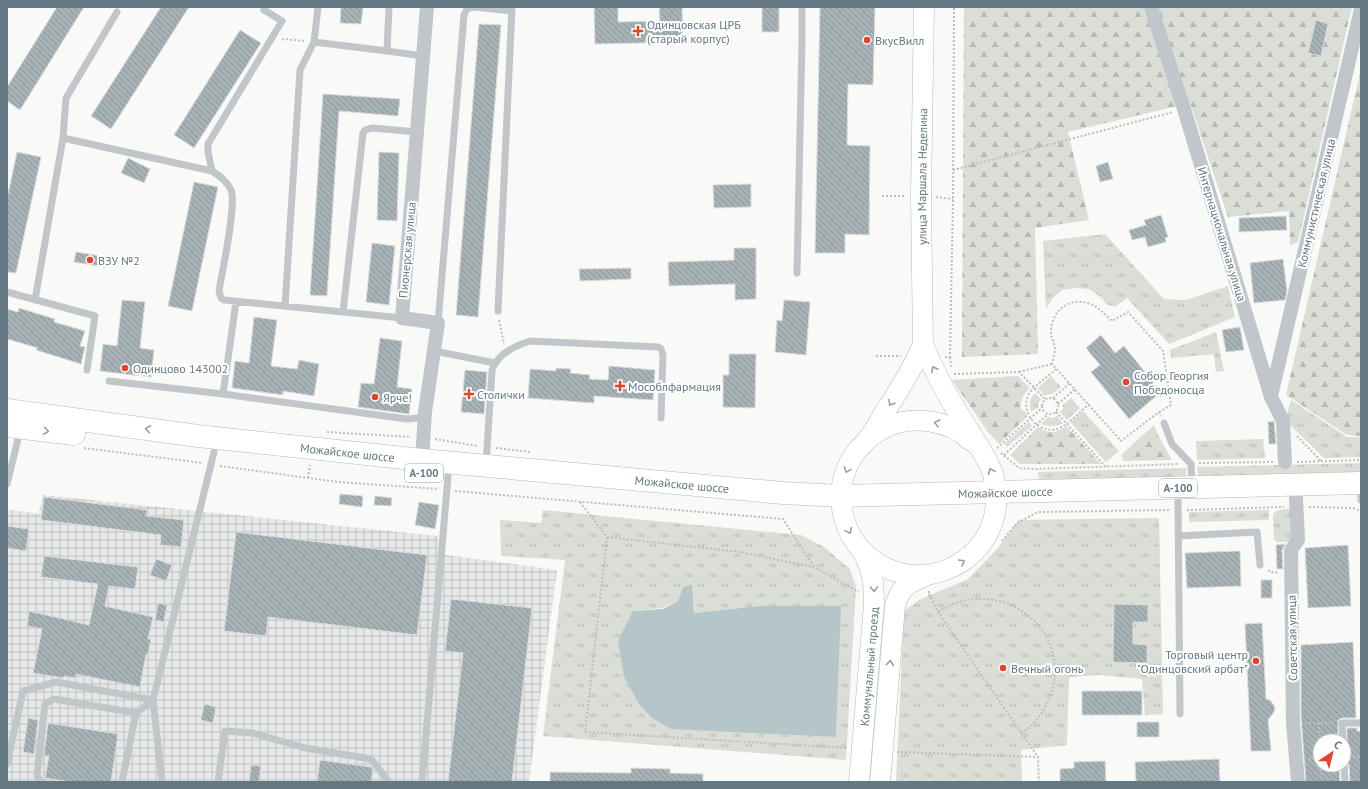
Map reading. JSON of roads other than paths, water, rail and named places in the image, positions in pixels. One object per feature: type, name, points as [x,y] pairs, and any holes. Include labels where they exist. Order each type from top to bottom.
[{"type":"main road","name":"улица Маршала Неделина","points":[[923,353],[921,196],[924,7]]},
{"type":"main road","points":[[923,353],[993,473],[996,499],[994,521],[984,542],[968,558],[930,583],[909,575],[892,571],[876,563],[863,552],[852,537],[844,520],[842,502],[842,484],[847,467],[856,452],[869,438],[923,353]]},
{"type":"main road","points":[[869,438],[886,427],[907,421],[928,420],[948,426],[966,436],[981,451]]},
{"type":"main road","name":"Можайское шоссе","points":[[11,421],[198,436],[422,460],[783,493],[842,502]]},
{"type":"main road","name":"Можайское шоссе","points":[[11,421],[212,458],[448,483],[722,502],[842,502],[996,499],[1183,499],[1297,502],[1361,496]]},
{"type":"main road","name":"Можайское шоссе","points":[[1183,499],[1361,483]]},
{"type":"main road","name":"Коммунальный проезд","points":[[858,778],[874,605],[874,580],[870,566],[863,552]]},
{"type":"main road","name":"Коммунальный проезд","points":[[883,779],[890,748],[887,702],[897,597],[909,583],[930,583]]},
{"type":"street","name":"Пионерская улица","points":[[402,318],[427,7]]},
{"type":"street","name":"Интернациональная улица","points":[[1151,7],[1184,109],[1271,397],[1283,421],[1285,462]]},
{"type":"street","name":"Коммунистическая улица","points":[[1271,397],[1361,9]]},
{"type":"street","points":[[402,318],[438,323],[425,412],[422,460]]},
{"type":"street","name":"Советская улица","points":[[1297,502],[1298,540],[1291,550],[1293,723],[1298,782]]},
{"type":"street","points":[[866,700],[875,697],[880,698],[887,702],[892,713],[883,779]]},
{"type":"street","points":[[858,778],[864,762],[872,759],[879,763],[883,779]]},
{"type":"lane","points":[[285,306],[300,70],[314,42],[318,7]]},
{"type":"lane","points":[[387,51],[389,7]]},
{"type":"lane","points":[[438,323],[464,15],[467,9],[474,7],[512,9],[498,311]]},
{"type":"lane","points":[[797,273],[802,7]]},
{"type":"lane","points":[[212,171],[208,144],[282,21],[264,10]]},
{"type":"lane","points":[[35,300],[63,138],[66,98],[117,12]]},
{"type":"lane","points":[[314,42],[423,56]]},
{"type":"lane","points":[[343,312],[363,133],[372,128],[417,132]]},
{"type":"lane","points":[[63,138],[212,171],[224,178],[232,191],[233,206],[220,295],[224,300],[402,318]]},
{"type":"lane","points":[[7,292],[95,316],[88,370]]},
{"type":"lane","points":[[223,394],[236,302]]},
{"type":"lane","points":[[486,466],[492,370],[494,363],[517,345],[530,342],[658,347],[661,349],[663,355],[661,418]]},
{"type":"lane","points":[[434,351],[494,363]]},
{"type":"lane","points":[[109,381],[223,394],[407,419],[418,418],[425,412]]},
{"type":"lane","points":[[7,484],[18,439],[11,421]]},
{"type":"lane","points":[[1164,423],[1172,444],[1191,464],[1183,499],[1178,536],[1180,714]]},
{"type":"lane","points":[[162,782],[153,700],[212,458]]},
{"type":"lane","points":[[422,782],[448,483]]},
{"type":"lane","points":[[1178,536],[1257,532],[1260,565]]},
{"type":"lane","points":[[7,764],[23,691],[56,682],[153,700]]},
{"type":"lane","points":[[42,782],[37,776],[45,704],[54,699],[136,713]]},
{"type":"lane","points":[[122,782],[136,713],[153,700]]},
{"type":"lane","points":[[1343,733],[1342,723],[1361,723]]},
{"type":"lane","points":[[218,782],[225,731],[254,732],[305,748],[371,759],[389,782]]},
{"type":"place","name":"Одинцовская ЦРБ (старый корпус)","points":[[638,31]]},
{"type":"place","name":"ВкусВилл","points":[[867,40]]},
{"type":"place","name":"ВЗУ №2","points":[[90,260]]},
{"type":"place","name":"Одинцово 143002","points":[[125,368]]},
{"type":"place","name":"Собор Георгия Победоносца","points":[[1126,382]]},
{"type":"place","name":"Мособлфармация","points":[[620,386]]},
{"type":"place","name":"Столички","points":[[469,394]]},
{"type":"place","name":"Ярче!","points":[[375,397]]},
{"type":"place","name":"Торговый центр \"Одинцовский арбат\"","points":[[1256,661]]},
{"type":"place","name":"Вечный огонь","points":[[1003,668]]}]
